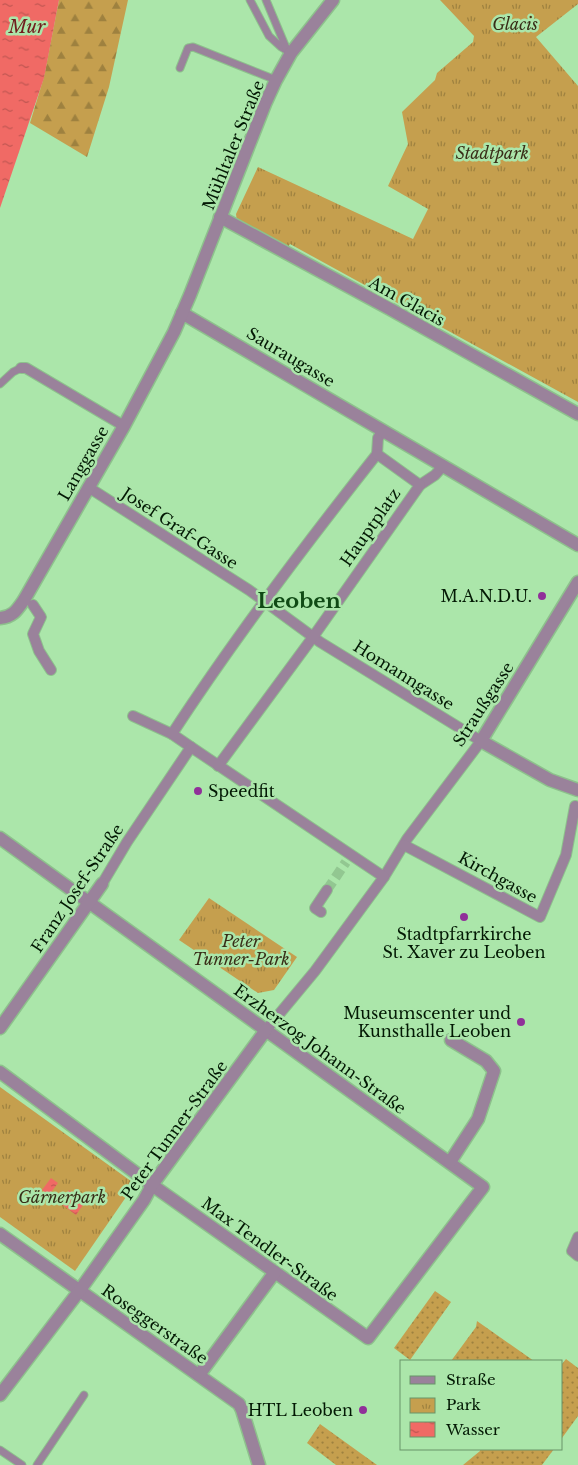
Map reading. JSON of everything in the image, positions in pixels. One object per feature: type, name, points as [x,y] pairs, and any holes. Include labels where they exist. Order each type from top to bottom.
[{"type":"street","name":"Mühltaler Straße","points":[[182,313],[265,104],[289,52],[333,0]]},
{"type":"street","name":"Am Glacis","points":[[220,217],[578,414]]},
{"type":"street","name":"Langgasse","points":[[0,618],[8,618],[15,613],[24,600],[124,426],[174,332],[182,313]]},
{"type":"street","name":"Sauraugasse","points":[[182,313],[383,431]]},
{"type":"street","points":[[21,368],[26,368],[124,426]]},
{"type":"street","points":[[172,734],[209,677],[264,601],[376,454],[378,438],[383,431],[577,541]]},
{"type":"street","name":"Hauptplatz","points":[[376,454],[420,485]]},
{"type":"street","name":"Hauptplatz","points":[[220,767],[317,639],[420,485],[443,466]]},
{"type":"street","name":"Josef Graf-Gasse","points":[[88,487],[264,601]]},
{"type":"street","name":"Straußgasse","points":[[381,882],[406,842],[481,741],[578,582]]},
{"type":"street","points":[[264,601],[317,639]]},
{"type":"street","points":[[33,605],[41,617],[33,634],[39,651],[52,670]]},
{"type":"street","name":"Homanngasse","points":[[317,639],[481,741],[550,780],[578,790]]},
{"type":"street","points":[[132,716],[172,734],[348,858],[373,869],[381,882]]},
{"type":"street","name":"Franz Josef-Straße","points":[[0,1028],[102,884],[127,842],[191,747]]},
{"type":"street","name":"Kirchgasse","points":[[406,842],[540,917],[566,855],[575,806]]},
{"type":"street","name":"Erzherzog Johann-Straße","points":[[0,838],[483,1187]]},
{"type":"street","name":"Peter Tunner-Straße","points":[[0,1396],[80,1290],[144,1200],[152,1185],[266,1030],[315,971],[381,882]]},
{"type":"street","points":[[321,912],[315,908],[327,890]]},
{"type":"street","points":[[450,1162],[478,1119],[494,1071],[486,1061],[451,1040]]},
{"type":"street","name":"Max Tendler-Straße","points":[[0,1072],[152,1185],[368,1338],[483,1187]]},
{"type":"street","name":"Roseggerstraße","points":[[0,1234],[239,1404],[259,1465]]},
{"type":"street","points":[[578,1237],[572,1252],[578,1256]]},
{"type":"street","points":[[199,1375],[275,1272]]},
{"type":"lane","points":[[250,0],[269,36],[289,52]]},
{"type":"lane","points":[[266,0],[289,52]]},
{"type":"lane","points":[[180,68],[188,48],[193,47],[276,80]]},
{"type":"lane","points":[[0,384],[13,372],[21,368]]},
{"type":"lane","points":[[36,1465],[84,1395]]},
{"type":"lane","points":[[0,1450],[22,1465]]},
{"type":"green space","points":[[59,0],[128,0],[109,87],[87,157],[30,123],[44,77]]},
{"type":"green space","name":"Stadtpark","points":[[440,0],[578,0],[578,4],[536,37],[578,86],[578,402],[290,244],[287,249],[237,222],[236,214],[258,167],[413,239],[428,209],[388,186],[408,144],[402,112],[435,80],[437,73],[473,42],[474,36]]},
{"type":"green space","name":"Peter Tunner-Park","points":[[209,898],[297,957],[274,990],[258,993],[179,940]]},
{"type":"green space","name":"Gärnerpark","points":[[0,1087],[135,1184],[75,1271],[0,1217]]},
{"type":"green space","points":[[435,1291],[451,1302],[410,1360],[394,1348]]},
{"type":"green space","points":[[477,1321],[533,1360],[452,1360],[476,1327]]},
{"type":"green space","points":[[566,1359],[578,1368],[578,1416],[563,1437],[563,1363]]},
{"type":"green space","points":[[320,1424],[377,1465],[336,1465],[307,1443]]},
{"type":"green space","points":[[553,1450],[542,1465],[463,1465],[480,1451]]},
{"type":"water","name":"Mur","points":[[0,0],[59,0],[44,78],[0,208]]},
{"type":"water","points":[[51,1178],[58,1183],[49,1195],[42,1190]]},
{"type":"water","points":[[69,1190],[85,1202],[76,1215],[60,1203]]},
{"type":"tunnel","points":[[327,890],[346,862]]},
{"type":"place","name":"M.A.N.D.U.","points":[[542,596]]},
{"type":"place","name":"Speedfit","points":[[198,791]]},
{"type":"place","name":"Stadtpfarrkirche St. Xaver zu Leoben","points":[[464,917]]},
{"type":"place","name":"Museumscenter und Kunsthalle Leoben","points":[[521,1022]]},
{"type":"place","name":"HTL Leoben","points":[[363,1410]]},
{"type":"district","name":"Leoben","points":[[299,601]]},
{"type":"park label","name":"Glacis","points":[[515,24]]}]
